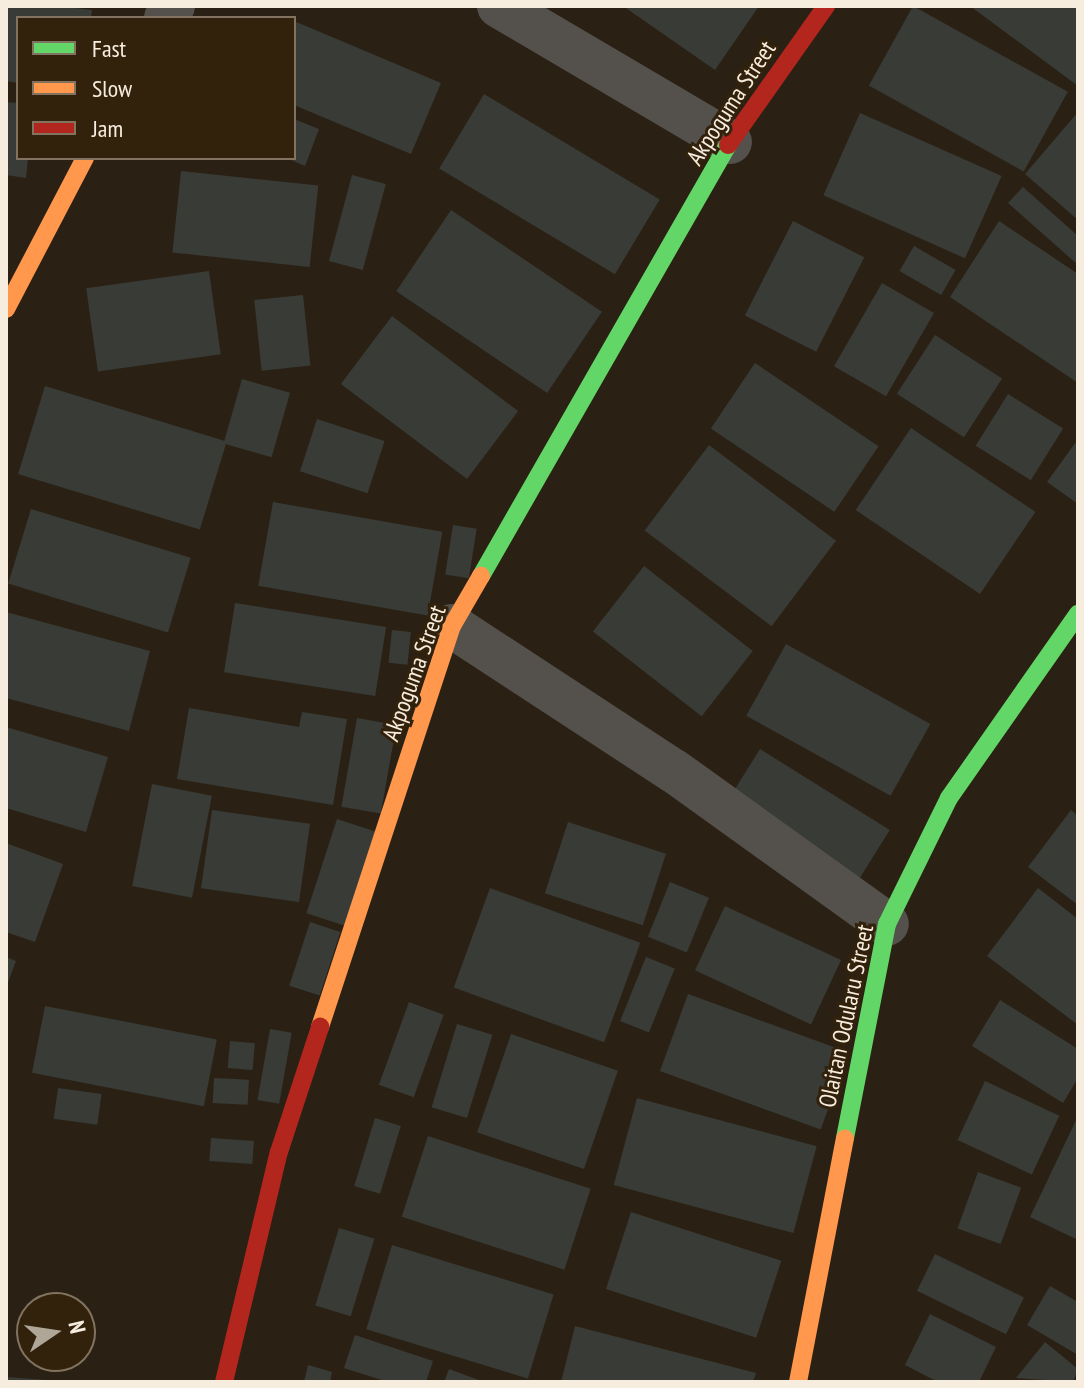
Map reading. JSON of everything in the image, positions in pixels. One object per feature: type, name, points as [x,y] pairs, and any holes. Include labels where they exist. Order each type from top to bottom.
[{"type":"street","points":[[499,6],[730,142]]},
{"type":"street","name":"Akpoguma Street","points":[[224,1382],[279,1152],[452,626],[730,142],[826,6]]},
{"type":"street","points":[[6,309],[84,160]]},
{"type":"street","name":"Olaitan Odularu Street","points":[[798,1382],[887,924],[949,798],[1078,614]]},
{"type":"street","points":[[452,626],[674,771],[887,924]]},
{"type":"building","points":[[6,6],[59,6],[92,10],[91,16],[16,16],[16,83],[6,81]]},
{"type":"building","points":[[623,6],[759,6],[715,70]]},
{"type":"building","points":[[913,6],[1068,92],[1024,171],[869,86]]},
{"type":"building","points":[[970,6],[1078,6],[1078,86]]},
{"type":"building","points":[[296,22],[441,83],[411,154],[296,106]]},
{"type":"building","points":[[484,94],[660,200],[615,274],[439,169]]},
{"type":"building","points":[[6,102],[16,103],[16,160],[28,160],[26,178],[6,175]]},
{"type":"building","points":[[1078,112],[1078,220],[1025,174]]},
{"type":"building","points":[[860,113],[1002,176],[965,258],[823,195]]},
{"type":"building","points":[[296,120],[319,129],[305,166],[291,160],[296,160]]},
{"type":"building","points":[[181,171],[318,185],[310,267],[172,253]]},
{"type":"building","points":[[352,175],[386,184],[363,270],[329,261]]},
{"type":"building","points":[[1023,187],[1078,236],[1078,265],[1008,203]]},
{"type":"building","points":[[451,210],[602,312],[547,393],[396,291]]},
{"type":"building","points":[[793,221],[864,257],[816,352],[745,315]]},
{"type":"building","points":[[999,221],[1078,274],[1078,383],[950,297]]},
{"type":"building","points":[[914,246],[956,270],[941,295],[900,271]]},
{"type":"building","points":[[209,271],[221,354],[98,371],[86,288]]},
{"type":"building","points":[[882,283],[934,313],[886,396],[834,366]]},
{"type":"building","points":[[303,295],[310,366],[262,371],[254,300]]},
{"type":"building","points":[[392,316],[518,411],[467,479],[341,384]]},
{"type":"building","points":[[935,335],[1002,379],[964,437],[897,394]]},
{"type":"building","points":[[755,363],[879,446],[834,512],[711,428]]},
{"type":"building","points":[[242,379],[290,393],[272,457],[224,443]]},
{"type":"building","points":[[45,386],[227,442],[200,530],[18,474]]},
{"type":"building","points":[[1008,394],[1063,428],[1031,480],[976,446]]},
{"type":"building","points":[[317,419],[385,441],[368,493],[300,471]]},
{"type":"building","points":[[911,428],[1035,512],[980,594],[856,510]]},
{"type":"building","points":[[1078,439],[1078,504],[1047,482]]},
{"type":"building","points":[[709,445],[836,541],[772,626],[645,530]]},
{"type":"building","points":[[273,502],[442,532],[428,616],[258,586]]},
{"type":"building","points":[[31,509],[191,558],[168,632],[8,584]]},
{"type":"building","points":[[453,525],[477,529],[469,578],[445,574]]},
{"type":"building","points":[[644,566],[753,651],[702,716],[593,631]]},
{"type":"building","points":[[235,603],[386,627],[375,696],[224,672]]},
{"type":"building","points":[[6,612],[150,651],[129,731],[6,698]]},
{"type":"building","points":[[392,630],[411,632],[407,665],[389,663]]},
{"type":"building","points":[[786,644],[930,724],[891,796],[746,716]]},
{"type":"building","points":[[189,708],[299,727],[302,712],[347,719],[333,805],[177,779]]},
{"type":"building","points":[[357,718],[396,725],[381,814],[341,807]]},
{"type":"building","points":[[6,727],[108,757],[86,832],[6,808]]},
{"type":"building","points":[[760,749],[890,830],[856,884],[727,802]]},
{"type":"building","points":[[152,784],[212,796],[192,898],[132,886]]},
{"type":"building","points":[[212,810],[310,824],[299,902],[201,888]]},
{"type":"building","points":[[1071,810],[1078,816],[1078,905],[1028,867]]},
{"type":"building","points":[[337,819],[377,832],[346,926],[306,913]]},
{"type":"building","points":[[568,822],[666,854],[643,925],[545,893]]},
{"type":"building","points":[[6,843],[63,864],[35,942],[6,932]]},
{"type":"building","points":[[670,882],[709,898],[687,952],[648,937]]},
{"type":"building","points":[[490,888],[640,943],[604,1042],[454,988]]},
{"type":"building","points":[[1038,888],[1078,919],[1078,1025],[987,956]]},
{"type":"building","points":[[725,906],[841,960],[811,1024],[695,970]]},
{"type":"building","points":[[310,922],[340,932],[320,996],[289,986]]},
{"type":"building","points":[[6,957],[16,961],[6,988]]},
{"type":"building","points":[[646,957],[675,969],[649,1033],[620,1021]]},
{"type":"building","points":[[688,994],[849,1052],[821,1130],[660,1071]]},
{"type":"building","points":[[1000,1000],[1078,1049],[1078,1078],[1063,1103],[972,1046]]},
{"type":"building","points":[[409,1002],[444,1015],[414,1097],[379,1085]]},
{"type":"building","points":[[45,1006],[217,1039],[204,1106],[32,1073]]},
{"type":"building","points":[[457,1024],[492,1035],[467,1118],[432,1107]]},
{"type":"building","points":[[270,1029],[292,1033],[279,1104],[257,1100]]},
{"type":"building","points":[[511,1034],[618,1071],[584,1169],[477,1132]]},
{"type":"building","points":[[230,1041],[255,1043],[253,1070],[228,1068]]},
{"type":"building","points":[[214,1078],[249,1080],[248,1105],[213,1103]]},
{"type":"building","points":[[985,1081],[1059,1116],[1032,1175],[958,1140]]},
{"type":"building","points":[[58,1088],[102,1094],[97,1125],[54,1119]]},
{"type":"building","points":[[637,1098],[817,1146],[793,1233],[614,1185]]},
{"type":"building","points":[[1078,1116],[1078,1240],[1030,1217]]},
{"type":"building","points":[[375,1118],[401,1126],[380,1194],[354,1186]]},
{"type":"building","points":[[428,1136],[591,1189],[564,1270],[402,1217]]},
{"type":"building","points":[[211,1138],[254,1141],[252,1164],[209,1161]]},
{"type":"building","points":[[978,1172],[1021,1188],[1001,1244],[957,1228]]},
{"type":"building","points":[[631,1212],[781,1261],[756,1338],[606,1289]]},
{"type":"building","points":[[339,1228],[374,1239],[351,1316],[315,1305]]},
{"type":"building","points":[[392,1245],[554,1294],[528,1379],[366,1329]]},
{"type":"building","points":[[935,1254],[1024,1297],[1006,1334],[917,1291]]},
{"type":"building","points":[[1050,1286],[1078,1302],[1078,1355],[1027,1325]]},
{"type":"building","points":[[930,1314],[996,1347],[979,1382],[938,1382],[905,1365]]},
{"type":"building","points":[[575,1326],[756,1373],[753,1382],[561,1382]]},
{"type":"building","points":[[355,1335],[433,1361],[426,1382],[388,1382],[344,1368]]},
{"type":"building","points":[[1045,1342],[1078,1369],[1073,1382],[1016,1378]]},
{"type":"building","points":[[308,1365],[332,1372],[330,1382],[304,1382]]},
{"type":"building","points":[[449,1369],[484,1382],[444,1382]]},
{"type":"building","points":[[6,1377],[47,1380],[47,1382],[6,1382]]},
{"type":"traffic: fast","points":[[481,576],[728,145]]},
{"type":"traffic: fast","points":[[845,1138],[887,924],[949,798],[1078,614]]},
{"type":"traffic: slow","points":[[6,309],[84,160]]},
{"type":"traffic: slow","points":[[320,1027],[452,626],[481,576]]},
{"type":"traffic: slow","points":[[798,1382],[845,1138]]},
{"type":"traffic: jam","points":[[728,145],[826,6]]},
{"type":"traffic: jam","points":[[224,1382],[279,1152],[320,1027]]}]
